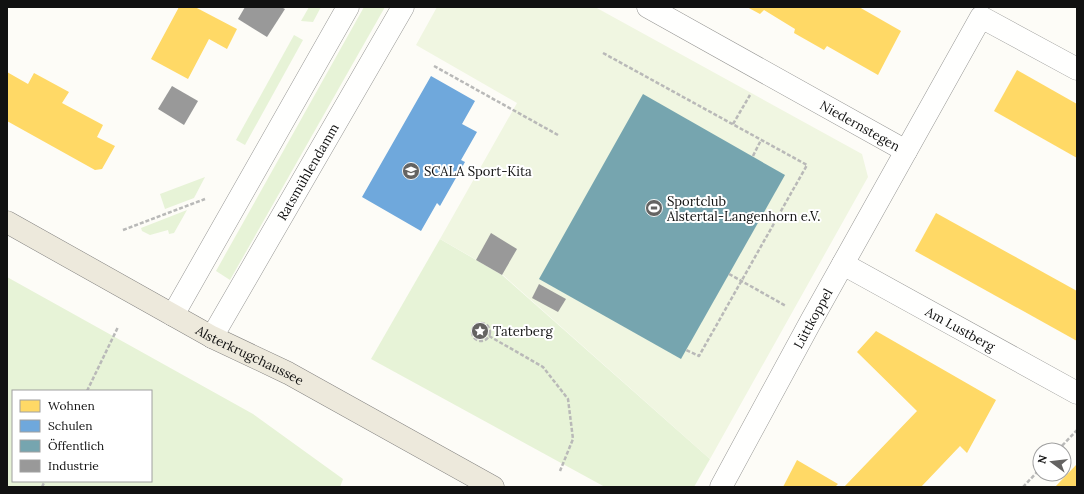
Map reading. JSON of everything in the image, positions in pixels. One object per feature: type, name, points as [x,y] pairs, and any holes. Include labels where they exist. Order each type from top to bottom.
[{"type":"main road","name":"Alsterkrugchaussee","points":[[7,222],[212,337],[288,373],[494,487]]},
{"type":"street","points":[[173,315],[348,7]]},
{"type":"street","name":"Ratsmühlendamm","points":[[212,337],[403,7]]},
{"type":"street","name":"Niedernstegen","points":[[648,7],[906,151],[980,17],[1077,69]]},
{"type":"street","name":"Lüttkoppel","points":[[721,487],[811,320],[906,151]]},
{"type":"street","name":"Am Lustberg","points":[[843,264],[1077,393]]},
{"type":"path","points":[[603,52],[807,165],[699,356],[686,350]]},
{"type":"path","points":[[434,66],[558,135]]},
{"type":"path","points":[[753,156],[761,140]]},
{"type":"path","points":[[123,230],[206,198]]},
{"type":"path","points":[[729,274],[811,320]]},
{"type":"path","points":[[479,322],[485,323],[490,328],[489,336],[484,341],[478,341],[472,334],[472,328],[479,322]]},
{"type":"path","points":[[87,390],[118,327]]},
{"type":"path","points":[[489,336],[543,367],[568,399],[573,439],[560,471]]},
{"type":"path","points":[[1066,442],[1077,430]]},
{"type":"path","points":[[1023,487],[1032,477]]},
{"type":"green space","points":[[309,7],[321,7],[313,22],[301,21]]},
{"type":"green space","points":[[364,7],[385,7],[230,280],[216,271]]},
{"type":"green space","name":"Sportclub Alstertal-Langenhorn e.V.","points":[[437,7],[595,7],[862,154],[868,177],[710,459],[503,275],[440,239],[517,103],[416,45]]},
{"type":"green space","points":[[294,35],[303,40],[245,145],[236,140]]},
{"type":"green space","points":[[205,177],[194,198],[165,209],[160,194]]},
{"type":"green space","points":[[187,210],[174,233],[169,234],[168,230],[150,235],[142,231],[141,228]]},
{"type":"green space","points":[[440,239],[502,275],[710,459],[694,487],[605,487],[371,359]]},
{"type":"green space","points":[[7,277],[253,414],[343,479],[340,487],[7,487]]},
{"type":"building: Wohnen","points":[[179,7],[195,7],[237,29],[227,49],[209,39],[188,79],[151,59]]},
{"type":"building: Wohnen","points":[[747,7],[859,7],[901,31],[878,75],[827,46],[824,50],[794,33],[795,29],[764,10],[760,14]]},
{"type":"building: Wohnen","points":[[1017,70],[1077,104],[1077,158],[994,111]]},
{"type":"building: Wohnen","points":[[7,72],[28,84],[34,73],[69,92],[62,103],[103,125],[97,137],[115,146],[102,169],[95,170],[7,121]]},
{"type":"building: Wohnen","points":[[936,213],[1077,291],[1077,341],[915,251]]},
{"type":"building: Wohnen","points":[[876,331],[996,400],[967,453],[960,446],[921,487],[844,487],[917,411],[857,352]]},
{"type":"building: Wohnen","points":[[797,460],[838,484],[835,487],[783,487]]},
{"type":"building: Wohnen","points":[[1077,464],[1077,487],[1055,487],[1060,482],[1072,482],[1072,469]]},
{"type":"building: Schulen","points":[[431,76],[475,101],[462,124],[477,132],[461,160],[465,162],[440,206],[437,203],[421,231],[362,197]]},
{"type":"building: Öffentlich","points":[[643,94],[785,175],[681,359],[539,279]]},
{"type":"building: Industrie","points":[[245,7],[281,7],[285,9],[267,37],[238,19]]},
{"type":"building: Industrie","points":[[172,86],[198,101],[184,125],[158,109]]},
{"type":"building: Industrie","points":[[491,233],[517,249],[502,275],[476,260]]},
{"type":"building: Industrie","points":[[539,284],[566,299],[558,312],[532,298]]},
{"type":"place","name":"SCALA Sport-Kita","points":[[411,171]]},
{"type":"place","name":"Sportclub Alstertal-Langenhorn e.V.","points":[[654,208]]},
{"type":"place","name":"Taterberg","points":[[480,331]]}]
